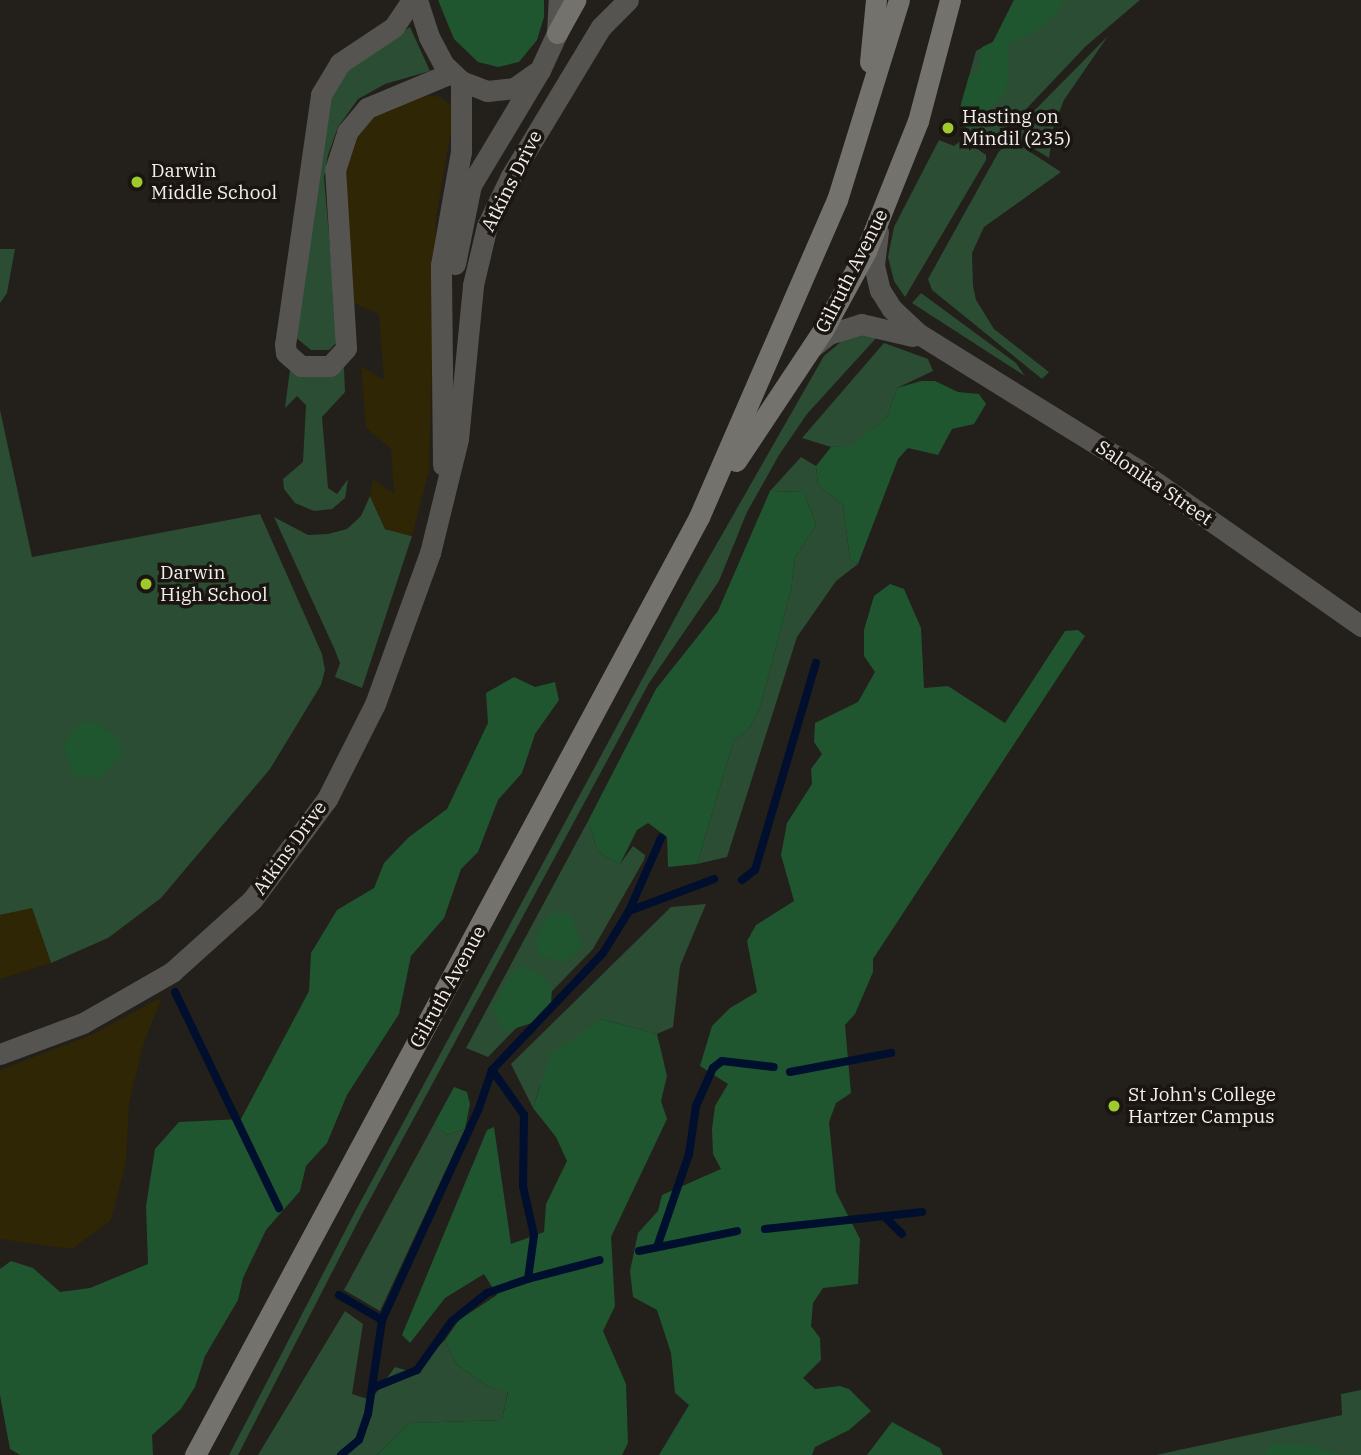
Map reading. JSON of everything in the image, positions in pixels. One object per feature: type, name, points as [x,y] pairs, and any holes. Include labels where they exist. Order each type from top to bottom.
[{"type":"street","points":[[412,0],[394,27],[340,63],[321,95],[285,344],[286,353],[302,366],[330,366],[346,348],[335,170],[347,132],[367,108],[456,77],[500,90],[524,84],[540,70]]},
{"type":"street","points":[[417,0],[429,37],[456,77]]},
{"type":"street","points":[[557,33],[559,0]]},
{"type":"street","points":[[557,33],[575,0]]},
{"type":"street","name":"Atkins Drive","points":[[0,1054],[83,1023],[128,1000],[172,972],[252,900],[292,851],[354,752],[414,601],[450,472],[462,416],[473,285],[487,226],[511,176],[600,27],[628,0]]},
{"type":"street","points":[[852,154],[876,26],[876,0]]},
{"type":"street","name":"Gilruth Avenue","points":[[195,1455],[699,517],[788,322],[852,154],[900,0]]},
{"type":"street","name":"Gilruth Avenue","points":[[699,517],[845,294],[884,212],[918,121],[950,0]]},
{"type":"street","name":"Atkins Drive","points":[[450,472],[456,257],[461,222],[486,154],[540,70],[557,33]]},
{"type":"street","name":"Atkins Drive","points":[[438,519],[443,471],[441,265],[461,152],[456,77]]},
{"type":"street","name":"Salonika Street","points":[[884,212],[874,254],[880,290],[900,318],[941,349],[1137,469],[1361,626]]},
{"type":"street","name":"Salonika Street","points":[[810,348],[839,330],[862,324],[890,328],[941,349]]},
{"type":"green space","points":[[438,0],[544,0],[544,17],[537,40],[519,62],[498,67],[478,62],[454,39]]},
{"type":"green space","points":[[1014,0],[1140,0],[1086,46],[992,145],[964,126],[960,108],[976,51],[993,42]]},
{"type":"green space","points":[[1014,0],[1065,0],[1044,26],[1009,45],[1007,90],[970,130],[964,126],[960,108],[969,77],[978,72],[982,47],[993,42]]},
{"type":"green space","points":[[410,27],[430,71],[385,84],[358,99],[338,127],[328,155],[324,177],[338,341],[329,350],[311,350],[295,337],[332,86],[348,65]]},
{"type":"green space","points":[[1108,36],[1064,100],[1054,125],[1049,158],[1020,140],[1017,129],[1022,123]]},
{"type":"green space","points":[[963,139],[986,155],[986,160],[905,297],[894,281],[888,257],[894,227],[939,140],[954,146]]},
{"type":"green space","points":[[1015,142],[1061,172],[984,227],[972,253],[973,286],[976,300],[994,329],[1049,372],[1042,379],[932,290],[928,279],[998,153],[1006,143]]},
{"type":"green space","points":[[0,249],[15,249],[7,293],[0,303]]},
{"type":"green space","points":[[921,293],[1016,363],[1025,376],[912,303]]},
{"type":"green space","points":[[850,334],[878,336],[807,414],[779,455],[747,512],[719,581],[649,683],[361,1216],[238,1455],[229,1455],[355,1212],[687,596],[824,356]]},
{"type":"green space","points":[[884,343],[928,359],[933,371],[897,388],[887,417],[853,446],[831,447],[802,438]]},
{"type":"green space","points":[[344,368],[345,392],[322,417],[328,488],[337,494],[348,479],[345,498],[332,509],[314,511],[295,503],[284,489],[283,479],[303,462],[306,405],[297,396],[285,408],[290,369],[334,373]]},
{"type":"green space","points":[[921,381],[935,381],[958,392],[979,394],[986,404],[974,424],[952,429],[938,455],[908,448],[898,459],[858,564],[850,559],[843,505],[818,485],[816,466],[831,447],[853,445],[887,417],[897,388]]},
{"type":"green space","name":"Darwin High School","points":[[0,410],[32,557],[260,514],[322,654],[325,670],[321,685],[270,769],[161,898],[108,938],[51,963],[32,909],[0,915]]},
{"type":"green space","points":[[801,457],[816,466],[818,485],[843,505],[850,559],[858,564],[836,581],[797,637],[727,857],[697,864],[734,740],[748,730],[760,708],[791,590],[795,558],[816,525],[804,492],[770,491]]},
{"type":"green space","points":[[770,491],[804,492],[816,525],[795,558],[791,590],[760,708],[748,730],[734,740],[697,864],[668,867],[667,837],[648,823],[637,830],[620,864],[598,852],[588,821],[656,689],[718,611]]},
{"type":"green space","points":[[370,496],[385,529],[412,536],[362,688],[335,677],[340,663],[274,517],[308,535],[328,534],[347,529],[361,516]]},
{"type":"green space","points":[[890,584],[904,589],[921,628],[924,688],[948,686],[1005,723],[1065,631],[1078,630],[1085,636],[873,959],[873,972],[855,1014],[845,1025],[851,1093],[836,1103],[829,1122],[836,1192],[860,1239],[858,1284],[823,1288],[813,1303],[811,1326],[820,1338],[821,1360],[803,1378],[815,1389],[840,1386],[849,1389],[871,1411],[849,1430],[815,1447],[812,1455],[659,1455],[689,1405],[675,1393],[671,1353],[657,1310],[633,1297],[630,1271],[638,1233],[658,1211],[662,1195],[721,1169],[713,1154],[712,1129],[715,1106],[728,1084],[700,1066],[712,1026],[730,1008],[757,992],[747,941],[756,925],[794,901],[781,855],[787,823],[812,784],[811,769],[822,754],[814,742],[815,723],[858,702],[875,672],[864,656],[864,630],[874,596]]},
{"type":"green space","points":[[514,677],[535,687],[555,682],[559,700],[535,734],[522,773],[498,800],[478,852],[461,869],[444,918],[411,956],[399,1014],[347,1095],[327,1143],[306,1166],[300,1191],[266,1230],[243,1278],[238,1300],[205,1356],[195,1387],[181,1409],[152,1435],[153,1455],[20,1455],[10,1449],[0,1395],[0,1269],[11,1261],[33,1268],[60,1292],[90,1288],[148,1264],[146,1206],[155,1149],[179,1122],[241,1119],[309,991],[311,953],[337,910],[374,888],[384,863],[409,837],[447,809],[488,723],[486,693]]},
{"type":"green space","points":[[82,721],[101,725],[120,741],[120,757],[100,779],[72,774],[64,744]]},
{"type":"green space","points":[[588,821],[598,852],[620,864],[633,846],[645,855],[644,860],[593,949],[488,1057],[466,1048]]},
{"type":"green space","points":[[706,904],[680,966],[673,1027],[657,1034],[601,1019],[540,1086],[533,1108],[511,1064],[671,907]]},
{"type":"green space","points":[[549,914],[571,914],[582,947],[564,962],[538,956],[536,938]]},
{"type":"green space","points":[[521,965],[538,972],[552,986],[551,1006],[541,1020],[504,1032],[492,1009],[508,978]]},
{"type":"green space","points":[[601,1019],[657,1034],[667,1076],[661,1101],[667,1119],[611,1237],[615,1306],[603,1331],[626,1384],[628,1443],[622,1455],[377,1455],[410,1423],[502,1420],[508,1392],[489,1387],[456,1364],[445,1340],[459,1320],[497,1295],[484,1274],[445,1298],[410,1343],[402,1335],[487,1130],[494,1127],[511,1244],[544,1232],[546,1204],[567,1161],[556,1137],[533,1108],[551,1054]]},
{"type":"green space","points":[[454,1087],[467,1092],[470,1104],[465,1129],[447,1135],[434,1124]]},
{"type":"green space","points":[[434,1124],[447,1135],[465,1129],[380,1311],[344,1290]]},
{"type":"green space","points":[[345,1311],[363,1324],[352,1394],[371,1400],[395,1367],[412,1372],[445,1340],[456,1364],[489,1387],[508,1391],[502,1420],[410,1423],[377,1455],[258,1455]]},
{"type":"green space","points":[[1361,1390],[1361,1455],[1156,1455],[1342,1415],[1341,1394]]},
{"type":"green space","points":[[892,1422],[940,1448],[943,1455],[867,1455]]},
{"type":"green space","points":[[1271,1444],[1305,1445],[1341,1455],[1265,1455]]},
{"type":"sand","points":[[427,95],[441,97],[452,106],[453,121],[436,218],[429,471],[412,536],[385,529],[370,496],[373,479],[394,494],[391,449],[366,428],[361,366],[384,380],[379,314],[354,303],[344,184],[349,149],[360,128],[375,112],[398,100]]},
{"type":"sand","points":[[32,908],[51,963],[0,979],[0,915]]},
{"type":"sand","points":[[162,997],[144,1042],[129,1103],[126,1162],[111,1220],[72,1249],[0,1239],[0,1070],[91,1035]]},
{"type":"waterway","points":[[742,880],[755,870],[816,663]]},
{"type":"waterway","points":[[341,1455],[359,1440],[368,1414],[382,1320],[479,1108],[492,1070],[603,953],[629,911],[661,838]]},
{"type":"waterway","points":[[629,911],[714,879]]},
{"type":"waterway","points":[[175,992],[279,1208]]},
{"type":"waterway","points":[[790,1072],[891,1053]]},
{"type":"waterway","points":[[657,1247],[689,1154],[696,1106],[713,1068],[722,1061],[774,1067]]},
{"type":"waterway","points":[[375,1387],[417,1370],[452,1321],[487,1293],[528,1279],[534,1235],[523,1186],[524,1115],[492,1070]]},
{"type":"waterway","points":[[765,1229],[922,1212]]},
{"type":"waterway","points":[[887,1219],[902,1234]]},
{"type":"waterway","points":[[639,1251],[737,1231]]},
{"type":"waterway","points":[[528,1279],[600,1260]]},
{"type":"waterway","points":[[339,1295],[382,1320]]},
{"type":"place","name":"Hasting on Mindil (235)","points":[[948,128]]},
{"type":"place","name":"Darwin Middle School","points":[[137,182]]},
{"type":"place","name":"Darwin High School","points":[[146,584]]},
{"type":"place","name":"St John's College Hartzer Campus","points":[[1114,1106]]}]
